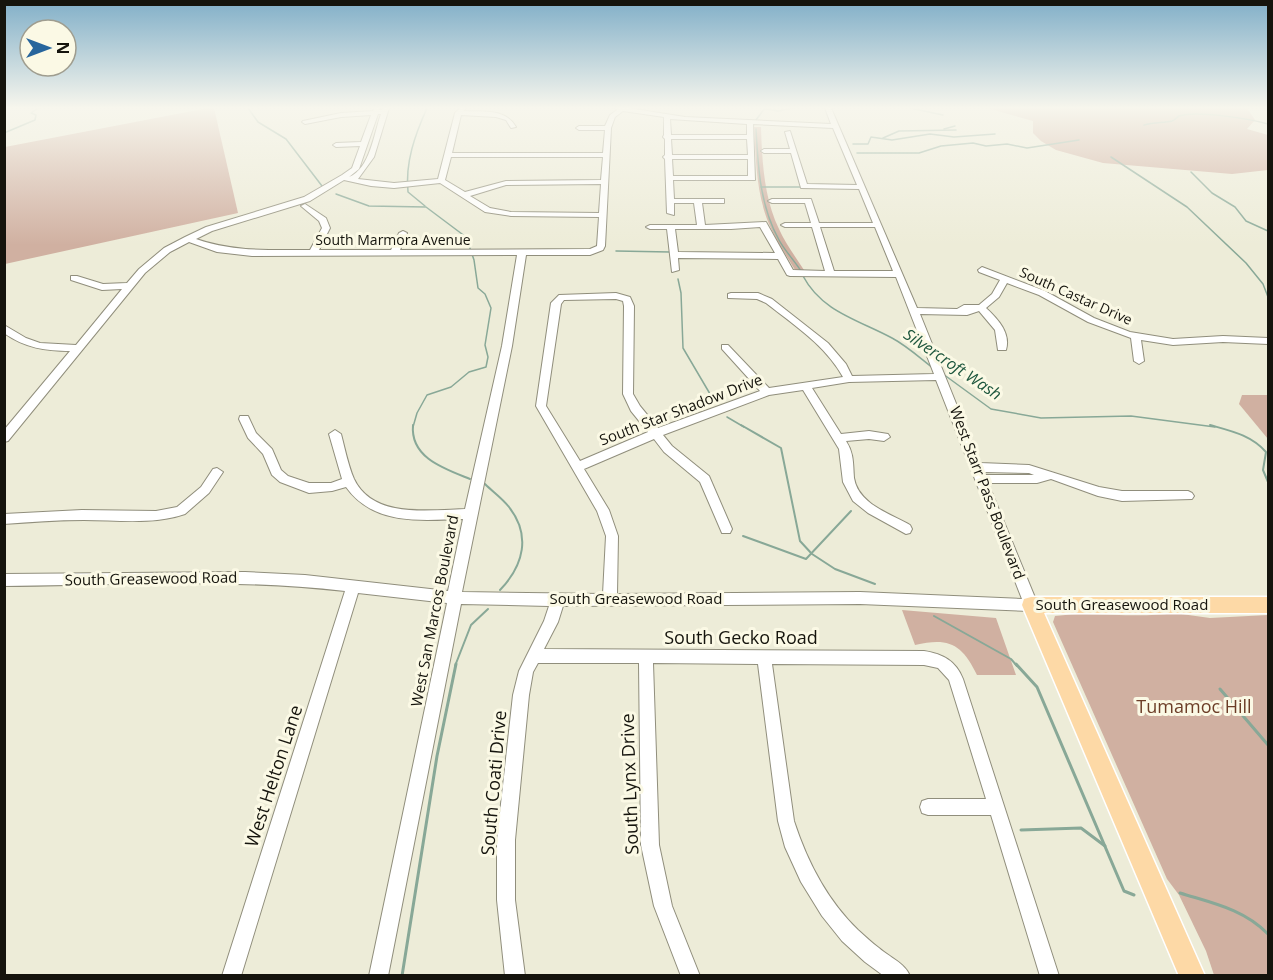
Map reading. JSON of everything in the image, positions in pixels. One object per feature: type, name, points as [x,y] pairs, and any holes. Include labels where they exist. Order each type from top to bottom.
[{"type":"main road","name":"South Greasewood Road","points":[[1031,605],[1269,605]]},
{"type":"main road","name":"West Starr Pass Boulevard","points":[[1031,605],[1192,975]]},
{"type":"street","points":[[5,437],[131,286],[191,240],[238,218],[302,201],[323,192],[355,169],[360,154]]},
{"type":"street","points":[[191,240],[240,223],[305,206],[353,181],[370,159],[371,154]]},
{"type":"street","points":[[667,154],[671,213]]},
{"type":"street","points":[[670,178],[752,178],[750,154]]},
{"type":"street","points":[[794,154],[804,186],[862,187]]},
{"type":"street","name":"West Starr Pass Boulevard","points":[[848,154],[941,377],[1031,605]]},
{"type":"street","points":[[344,178],[380,185],[407,186],[441,181],[488,210],[511,214],[603,215],[607,155],[447,155],[441,181]]},
{"type":"street","points":[[667,157],[750,157]]},
{"type":"street","points":[[464,195],[506,183],[605,182]]},
{"type":"street","points":[[671,201],[721,201]]},
{"type":"street","points":[[698,201],[701,227]]},
{"type":"street","points":[[772,201],[808,201],[830,273]]},
{"type":"street","points":[[305,206],[323,220],[326,228],[313,253]]},
{"type":"street","name":"South Marmora Avenue","points":[[191,240],[230,251],[586,252],[601,251],[603,215]]},
{"type":"street","points":[[650,227],[763,224],[790,273],[899,274]]},
{"type":"street","points":[[785,225],[877,225]]},
{"type":"street","points":[[671,227],[675,270]]},
{"type":"street","points":[[394,253],[402,233]]},
{"type":"street","name":"West San Marcos Boulevard","points":[[378,975],[470,514],[507,346],[522,253]]},
{"type":"street","points":[[674,255],[780,256]]},
{"type":"street","name":"South Castar Drive","points":[[982,270],[1042,293],[1107,328],[1136,337],[1173,342],[1223,339],[1269,341]]},
{"type":"street","points":[[74,278],[102,287],[131,286]]},
{"type":"street","points":[[914,311],[967,312],[981,308],[996,295],[1004,280]]},
{"type":"street","points":[[610,600],[612,536],[603,510],[541,406],[556,303],[559,296],[629,298],[628,394],[654,434],[680,461],[705,478],[726,529]]},
{"type":"street","points":[[731,296],[764,297],[834,355],[844,367],[849,379]]},
{"type":"street","points":[[981,308],[1001,330],[1002,348]]},
{"type":"street","points":[[4,328],[19,340],[33,346],[78,348]]},
{"type":"street","points":[[1136,337],[1139,361]]},
{"type":"street","points":[[725,347],[767,392]]},
{"type":"street","name":"South Star Shadow Drive","points":[[577,467],[654,434],[767,392],[849,379],[941,377]]},
{"type":"street","points":[[806,387],[840,438],[848,458],[848,479],[852,492],[864,504],[906,529]]},
{"type":"street","points":[[244,419],[252,435],[268,452],[276,472],[284,479],[309,488],[332,487],[349,481]]},
{"type":"street","points":[[335,434],[349,481],[365,501],[400,514],[470,514]]},
{"type":"street","points":[[840,438],[869,435],[884,437]]},
{"type":"street","points":[[977,467],[1018,473],[1037,479],[1051,475],[1098,491],[1122,496],[1188,496]]},
{"type":"street","points":[[4,519],[82,515],[156,516],[181,511],[205,490],[217,472]]},
{"type":"street","points":[[982,480],[1018,473]]},
{"type":"street","name":"South Greasewood Road","points":[[4,580],[245,578],[455,598],[610,600],[860,598],[1031,605]]},
{"type":"street","name":"West Helton Lane","points":[[231,975],[353,588]]},
{"type":"street","name":"South Coati Drive","points":[[515,975],[506,900],[506,840],[521,695],[526,671],[551,622],[558,600]]},
{"type":"street","name":"South Gecko Road","points":[[533,656],[935,659],[946,665],[956,679],[998,807]]},
{"type":"street","name":"South Lynx Drive","points":[[646,657],[650,846],[663,906],[691,975]]},
{"type":"street","points":[[764,657],[786,821],[794,847],[807,876],[828,910],[872,955],[901,975]]},
{"type":"street","points":[[928,807],[998,807],[1050,975]]},
{"type":"green space","points":[[5,154],[224,154],[238,213],[5,264]]},
{"type":"green space","points":[[756,154],[762,154],[765,179],[774,217],[784,239],[804,270],[795,270],[769,224],[761,200]]},
{"type":"green space","points":[[1069,154],[1268,154],[1268,170],[1232,174],[1103,163]]},
{"type":"green space","points":[[1242,395],[1268,395],[1268,439],[1239,404]]},
{"type":"green space","points":[[902,610],[996,618],[1016,675],[977,675],[966,656],[953,645],[937,642],[915,645]]},
{"type":"green space","name":"Tumamoc Hill","points":[[1174,613],[1210,618],[1268,615],[1268,975],[1214,975],[1206,951],[1179,895],[1167,879],[1053,622],[1055,616]]},
{"type":"waterway","points":[[297,154],[322,186]]},
{"type":"waterway","points":[[411,154],[407,181],[408,192],[425,206]]},
{"type":"waterway","name":"Silvercroft Wash","points":[[758,154],[762,187]]},
{"type":"waterway","points":[[1111,157],[1187,207],[1246,263],[1263,284],[1268,297]]},
{"type":"waterway","points":[[1191,172],[1212,193],[1235,207],[1246,221],[1268,231]]},
{"type":"waterway","points":[[762,187],[803,187]]},
{"type":"waterway","name":"Silvercroft Wash","points":[[762,187],[768,214],[779,240],[801,271]]},
{"type":"waterway","points":[[336,194],[369,206],[426,207],[466,237],[474,260],[478,288],[485,294],[491,308],[485,345],[488,357],[486,367],[469,372],[451,387],[427,395],[417,413],[413,427]]},
{"type":"waterway","points":[[616,251],[670,252]]},
{"type":"waterway","name":"Silvercroft Wash","points":[[803,276],[820,298],[831,307],[898,341],[933,368]]},
{"type":"waterway","points":[[678,279],[681,293],[683,348],[713,399]]},
{"type":"waterway","name":"Silvercroft Wash","points":[[943,374],[991,409],[1041,418],[1131,416],[1215,427]]},
{"type":"waterway","points":[[727,417],[744,427]]},
{"type":"waterway","points":[[741,425],[781,448],[800,541],[811,553]]},
{"type":"waterway","name":"Silvercroft Wash","points":[[1210,425],[1240,434],[1260,446],[1266,452],[1263,470],[1268,482]]},
{"type":"waterway","points":[[413,427],[417,446],[423,454],[440,466],[470,479]]},
{"type":"waterway","points":[[485,484],[509,507],[516,518],[522,539],[522,550],[515,570],[500,590]]},
{"type":"waterway","points":[[811,553],[851,511]]},
{"type":"waterway","points":[[743,536],[806,559],[811,553]]},
{"type":"waterway","points":[[811,553],[835,569],[875,584]]},
{"type":"waterway","points":[[455,666],[471,625],[488,609]]},
{"type":"waterway","points":[[934,616],[1011,659],[1017,666]]},
{"type":"waterway","points":[[402,976],[437,756],[456,664]]},
{"type":"waterway","points":[[1016,664],[1037,687],[1105,846]]},
{"type":"waterway","points":[[1220,689],[1268,745]]},
{"type":"waterway","points":[[1021,830],[1081,828],[1105,846]]},
{"type":"waterway","points":[[1105,846],[1124,891],[1134,895]]},
{"type":"waterway","points":[[1180,893],[1216,904],[1249,918],[1268,934]]}]
